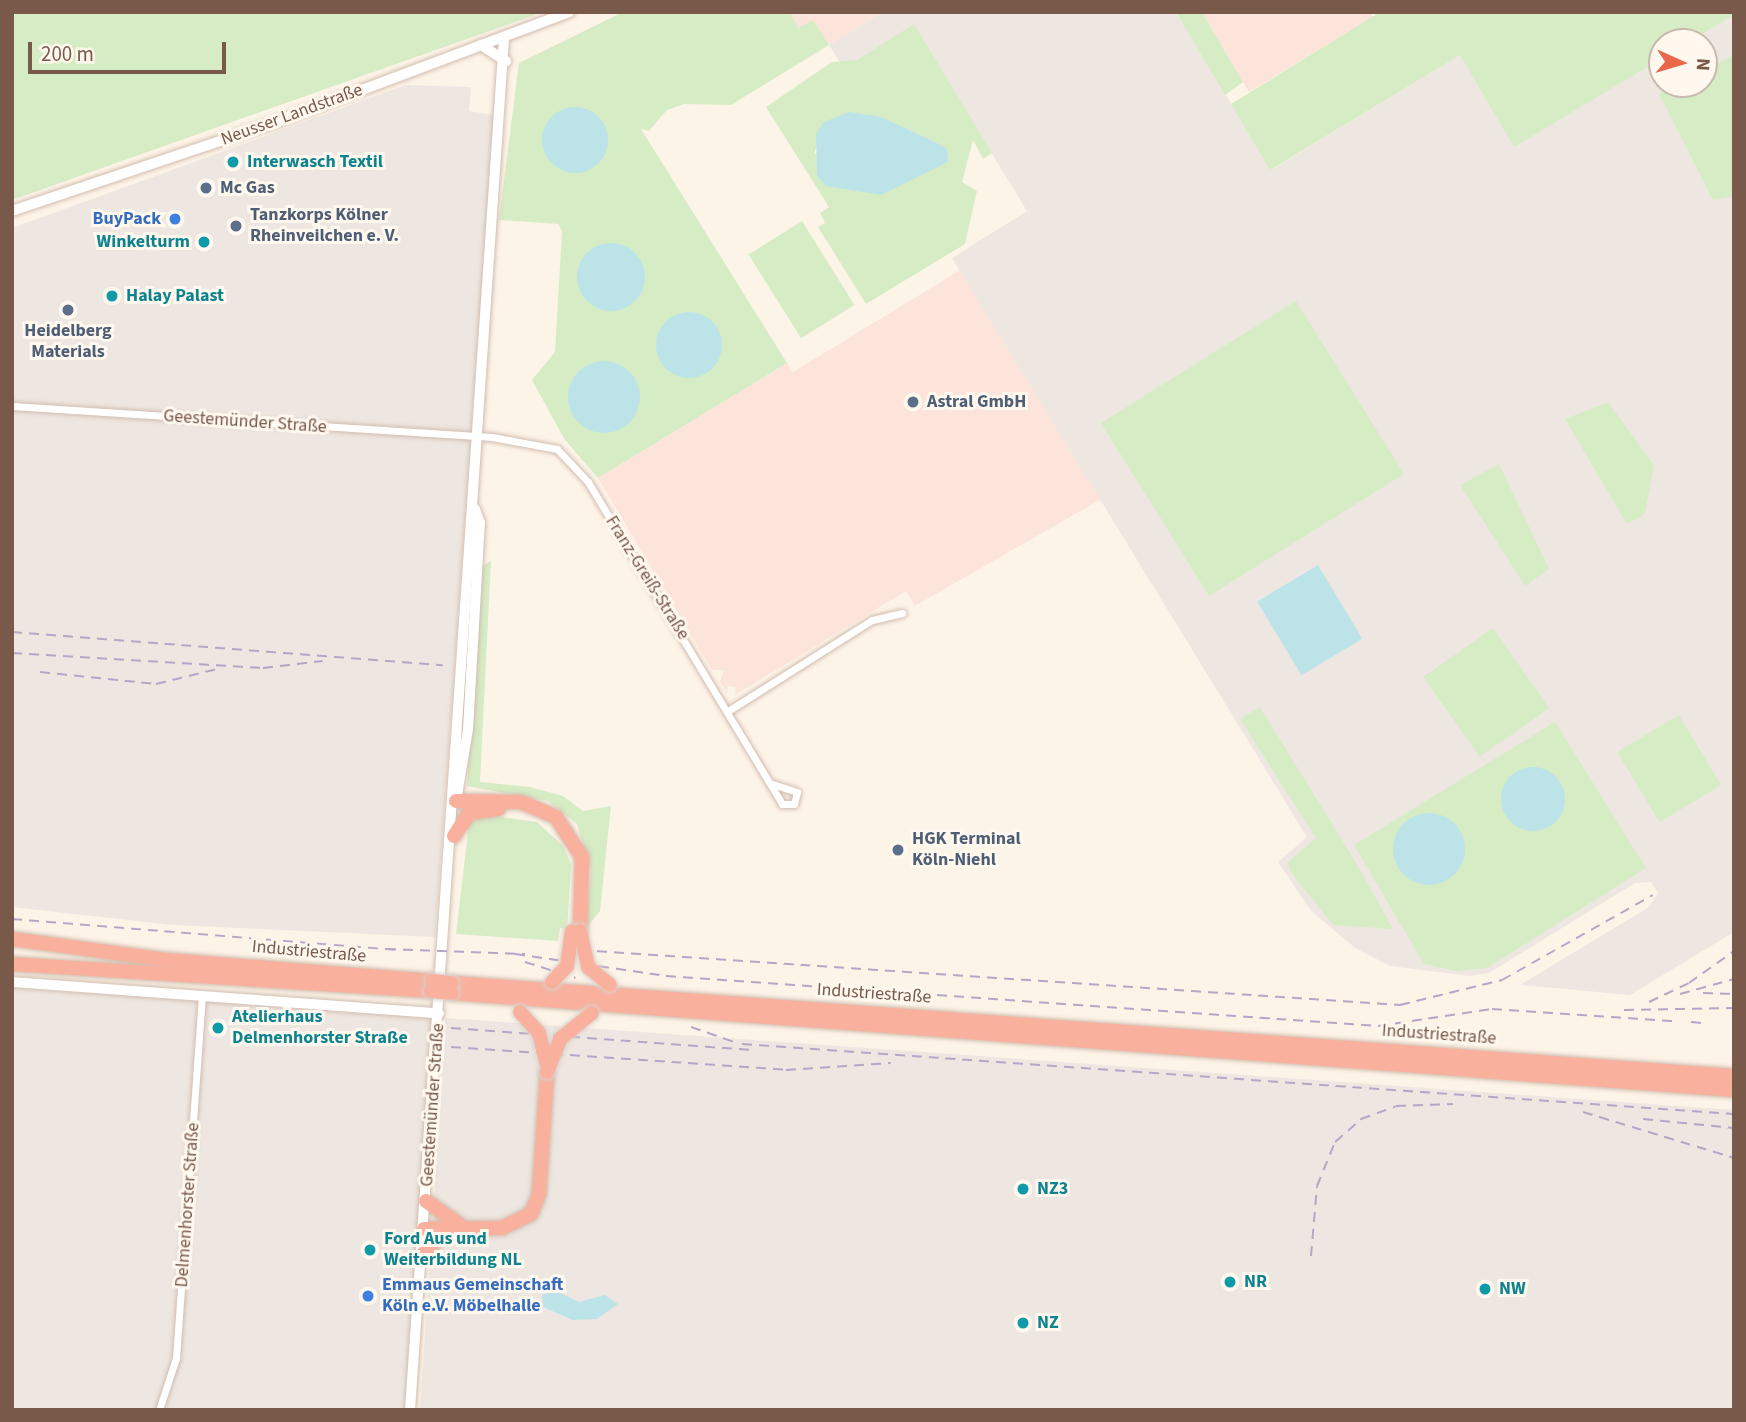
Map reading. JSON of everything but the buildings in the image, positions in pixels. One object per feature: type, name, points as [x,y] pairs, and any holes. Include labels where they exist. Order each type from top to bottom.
[{"type":"highway","points":[[456,801],[536,816],[565,841],[576,878],[576,931],[588,967],[610,985],[713,1002]]},
{"type":"highway","points":[[456,801],[521,802],[556,817],[582,857],[576,931],[567,966],[552,982],[485,990]]},
{"type":"highway","points":[[454,836],[469,813],[483,808]]},
{"type":"highway","name":"Industriestraße","points":[[12,939],[167,960],[452,988],[713,1002],[1734,1076]]},
{"type":"highway","name":"Industriestraße","points":[[12,964],[432,986]]},
{"type":"highway","points":[[485,990],[520,1012],[539,1033],[547,1072]]},
{"type":"highway","name":"Industriestraße","points":[[485,990],[660,1008],[1734,1090]]},
{"type":"highway","points":[[424,1225],[458,1228],[512,1226],[536,1205],[547,1072],[559,1040],[592,1013],[660,1008]]},
{"type":"highway","points":[[426,1201],[458,1228]]},
{"type":"highway","points":[[422,1255],[458,1228]]},
{"type":"street","name":"Neusser Landstraße","points":[[12,211],[481,46],[569,12]]},
{"type":"street","points":[[481,46],[506,61],[519,31]]},
{"type":"street","name":"Geestemünder Straße","points":[[410,1410],[454,836],[473,503],[506,61],[504,37]]},
{"type":"street","name":"Geestemünder Straße","points":[[12,406],[478,436]]},
{"type":"street","name":"Franz-Greiß-Straße","points":[[478,436],[543,444],[575,464],[770,783]]},
{"type":"street","points":[[728,711],[872,620],[902,613]]},
{"type":"street","points":[[12,982],[439,1013]]},
{"type":"street","name":"Delmenhorster Straße","points":[[159,1410],[177,1349],[202,997]]},
{"type":"shaded area","points":[[790,12],[883,12],[829,45],[813,20],[798,28]]},
{"type":"shaded area","points":[[883,12],[1176,12],[1271,170],[1460,55],[1648,58],[1648,98],[1718,98],[1718,28],[1712,28],[1734,15],[1734,932],[1630,995],[1520,985],[1649,907],[1658,893],[1651,882],[1635,883],[1489,973],[1470,976],[1390,966],[1355,948],[1310,910],[1278,862],[1307,837],[952,258],[1027,211],[917,31],[847,74],[829,45]]},
{"type":"shaded area","points":[[1202,12],[1371,12],[1373,17],[1249,92]]},
{"type":"shaded area","points":[[406,85],[471,87],[469,111],[494,115],[435,937],[172,925],[12,907],[12,228]]},
{"type":"shaded area","points":[[962,269],[1103,498],[915,606],[906,591],[735,695],[736,687],[728,686],[727,693],[720,682],[724,670],[712,670],[598,478],[787,363],[793,372]]},
{"type":"shaded area","points":[[12,988],[433,1017],[406,1410],[12,1410]]},
{"type":"shaded area","points":[[446,1018],[1734,1110],[1734,1410],[420,1410]]},
{"type":"green space","points":[[12,12],[543,12],[12,200]]},
{"type":"green space","points":[[623,12],[790,12],[798,28],[813,20],[829,45],[731,105],[684,104],[667,110],[649,131],[641,129],[787,363],[598,478],[565,440],[532,380],[555,352],[562,231],[558,224],[499,220],[519,63]],"holes":[[[544,129],[575,173],[555,166],[543,149]]]},
{"type":"green space","points":[[1176,12],[1202,12],[1243,82],[1225,95]]},
{"type":"green space","points":[[1380,12],[1734,12],[1734,15],[1712,28],[1648,28],[1648,66],[1514,147],[1460,55],[1270,170],[1231,104]]},
{"type":"green space","points":[[914,24],[992,153],[983,159],[973,140],[962,182],[977,191],[965,244],[866,304],[818,227],[825,223],[820,213],[829,207],[766,107],[832,62],[857,60]],"holes":[[[824,122],[909,130],[933,141],[814,154]]]},
{"type":"green space","points":[[1734,55],[1734,196],[1713,200],[1661,98],[1718,98],[1718,63]]},
{"type":"green space","points":[[802,221],[854,305],[801,338],[749,254]]},
{"type":"green space","points":[[1296,301],[1404,474],[1209,596],[1101,423]]},
{"type":"green space","points":[[1608,402],[1654,465],[1645,514],[1627,524],[1565,419]]},
{"type":"green space","points":[[1499,464],[1549,569],[1525,586],[1460,485]]},
{"type":"green space","points":[[491,561],[480,782],[530,787],[563,796],[583,811],[611,806],[600,911],[585,930],[591,871],[577,824],[548,801],[467,786],[480,567]]},
{"type":"green space","points":[[1493,628],[1549,708],[1480,757],[1423,677]]},
{"type":"green space","points":[[1260,707],[1358,866],[1393,929],[1333,925],[1290,871],[1288,862],[1316,838],[1240,719]]},
{"type":"green space","points":[[1679,715],[1721,785],[1660,822],[1617,752]]},
{"type":"green space","points":[[1555,722],[1646,868],[1487,968],[1456,971],[1424,964],[1354,845]]},
{"type":"green space","points":[[480,814],[537,822],[563,846],[571,864],[567,929],[560,928],[558,941],[456,934],[469,824]]},
{"type":"water","points":[[569,107],[581,107],[593,112],[603,122],[608,140],[606,153],[593,168],[581,173],[569,173],[557,168],[547,158],[542,146],[542,134],[547,122],[557,112]]},
{"type":"water","points":[[849,112],[881,117],[933,141],[947,149],[948,162],[881,195],[826,186],[817,176],[816,134],[824,122]]},
{"type":"water","points":[[611,243],[624,246],[635,253],[642,264],[645,277],[642,290],[635,301],[624,308],[611,311],[598,308],[587,301],[580,290],[577,277],[580,264],[587,253],[598,246]]},
{"type":"water","points":[[682,312],[696,312],[708,317],[717,326],[722,345],[720,358],[713,369],[696,378],[682,378],[670,373],[661,364],[656,352],[656,338],[661,326],[670,317]]},
{"type":"water","points":[[604,361],[624,367],[634,377],[640,397],[634,417],[624,427],[604,433],[584,427],[574,417],[568,397],[574,377],[584,367]]},
{"type":"water","points":[[1318,565],[1362,639],[1301,675],[1257,602]]},
{"type":"water","points":[[1527,767],[1539,767],[1556,776],[1563,787],[1563,811],[1556,822],[1539,831],[1527,831],[1515,826],[1506,817],[1501,805],[1501,793],[1506,781],[1515,772]]},
{"type":"water","points":[[1429,813],[1449,819],[1459,829],[1465,849],[1459,869],[1449,879],[1429,885],[1409,879],[1399,869],[1393,849],[1399,829],[1409,819]]},
{"type":"water","points":[[554,1290],[579,1302],[605,1295],[618,1304],[597,1319],[573,1320],[543,1307],[542,1295]]},
{"type":"railway","points":[[12,632],[443,665]]},
{"type":"railway","points":[[12,653],[263,668],[323,661]]},
{"type":"railway","points":[[40,672],[156,684],[217,669]]},
{"type":"railway","points":[[580,950],[1400,1005],[1502,980],[1653,895]]},
{"type":"railway","points":[[12,919],[396,950]]},
{"type":"railway","points":[[386,949],[525,954]]},
{"type":"railway","points":[[1649,1002],[1689,983],[1734,951]]},
{"type":"railway","points":[[515,954],[666,976],[1378,1026],[1492,1009],[1675,1021]]},
{"type":"railway","points":[[525,962],[576,978]]},
{"type":"railway","points":[[1680,994],[1734,979]]},
{"type":"railway","points":[[1703,993],[1734,994]]},
{"type":"railway","points":[[1624,1010],[1734,1008]]},
{"type":"railway","points":[[1691,1022],[1702,1023]]},
{"type":"railway","points":[[691,1027],[734,1042]]},
{"type":"railway","points":[[451,1028],[752,1050]]},
{"type":"railway","points":[[742,1044],[1734,1114]]},
{"type":"railway","points":[[451,1047],[786,1070],[891,1063]]},
{"type":"railway","points":[[1311,1256],[1317,1186],[1335,1142],[1361,1119],[1396,1106],[1453,1104]]},
{"type":"railway","points":[[1583,1112],[1734,1158]]},
{"type":"railway","points":[[1643,1119],[1734,1128]]},
{"type":"place","name":"Interwasch Textil","points":[[233,162]]},
{"type":"place","name":"Mc Gas","points":[[206,188]]},
{"type":"place","name":"BuyPack","points":[[175,219]]},
{"type":"place","name":"Tanzkorps Kölner Rheinveilchen e. V.","points":[[236,226]]},
{"type":"place","name":"Winkelturm","points":[[204,242]]},
{"type":"place","name":"Halay Palast","points":[[112,296]]},
{"type":"place","name":"Heidelberg Materials","points":[[68,310]]},
{"type":"place","name":"Astral GmbH","points":[[913,402]]},
{"type":"place","name":"HGK Terminal Köln-Niehl","points":[[898,850]]},
{"type":"place","name":"Atelierhaus Delmenhorster Straße","points":[[218,1028]]},
{"type":"place","name":"NZ3","points":[[1023,1189]]},
{"type":"place","name":"Ford Aus und Weiterbildung NL","points":[[370,1250]]},
{"type":"place","name":"NR","points":[[1230,1282]]},
{"type":"place","name":"NW","points":[[1485,1289]]},
{"type":"place","name":"Emmaus Gemeinschaft Köln e.V. Möbelhalle","points":[[368,1296]]},
{"type":"place","name":"NZ","points":[[1023,1323]]}]
